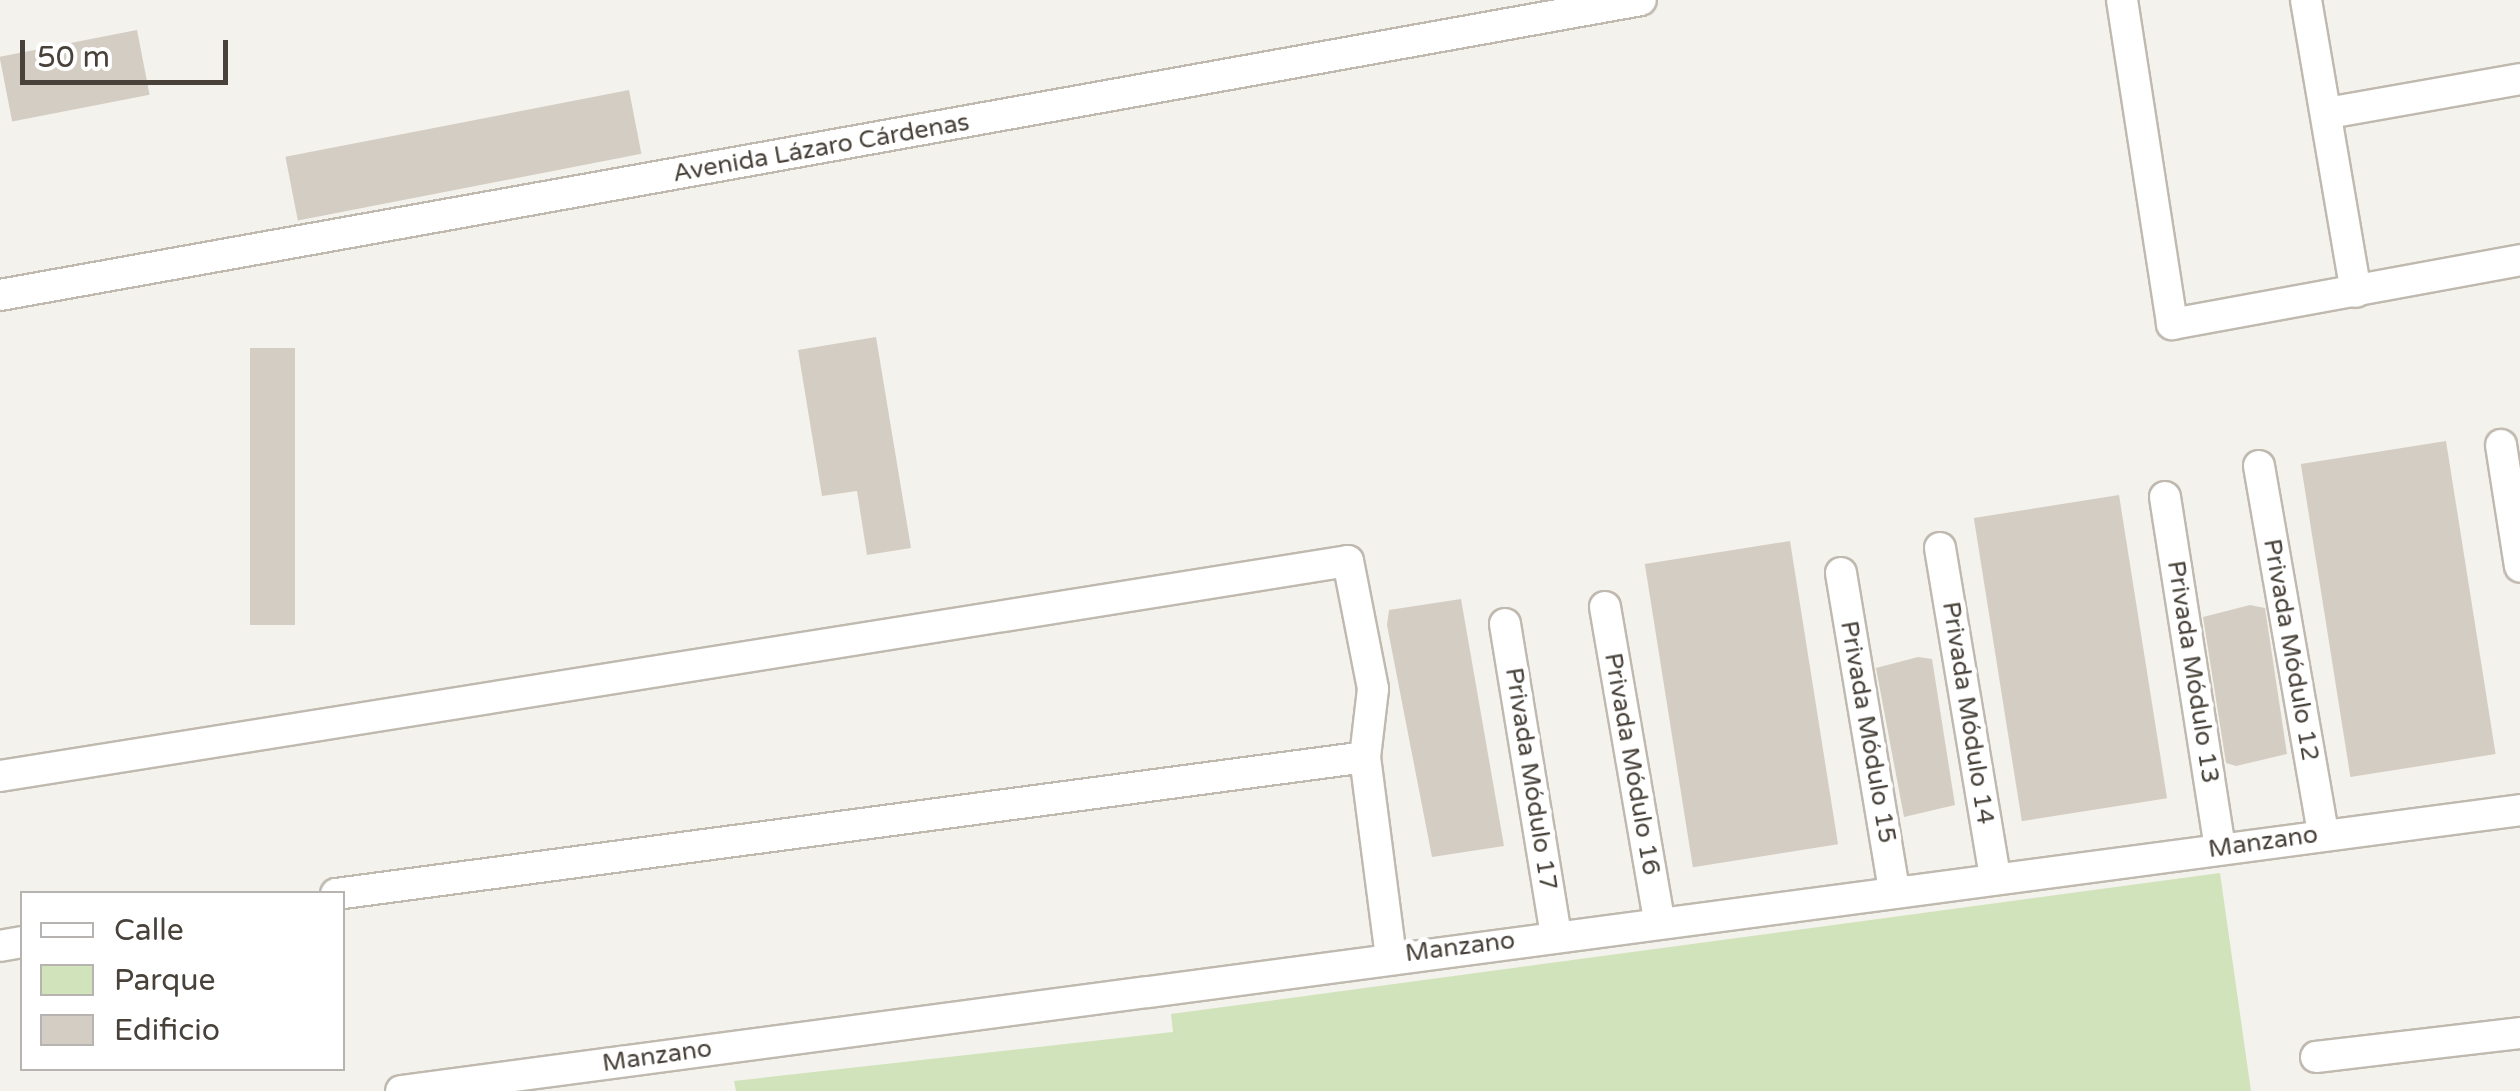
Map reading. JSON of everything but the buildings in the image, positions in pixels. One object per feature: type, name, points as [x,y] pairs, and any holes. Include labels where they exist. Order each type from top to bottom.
[{"type":"street","name":"Avenida Lázaro Cárdenas","points":[[0,294],[1641,0]]},
{"type":"street","points":[[2122,0],[2172,324],[2520,260]]},
{"type":"street","points":[[2306,0],[2356,292]]},
{"type":"street","points":[[2328,113],[2520,79]]},
{"type":"street","points":[[2501,445],[2520,567]]},
{"type":"street","name":"Privada Módulo 12","points":[[2259,466],[2323,833]]},
{"type":"street","name":"Privada Módulo 13","points":[[2165,497],[2220,848]]},
{"type":"street","name":"Privada Módulo 14","points":[[1940,548],[1995,877]]},
{"type":"street","points":[[0,776],[1328,559],[1348,561],[1373,688],[1365,758],[1390,956]]},
{"type":"street","name":"Privada Módulo 15","points":[[1841,573],[1894,890]]},
{"type":"street","name":"Privada Módulo 16","points":[[1606,607],[1660,921]]},
{"type":"street","name":"Privada Módulo 17","points":[[1505,624],[1556,935]]},
{"type":"street","points":[[345,893],[1365,758]]},
{"type":"street","name":"Manzano","points":[[401,1091],[1390,956],[2520,810]]},
{"type":"street","points":[[2316,1057],[2520,1033]]},
{"type":"green space","points":[[2220,873],[2251,1091],[736,1091],[734,1081],[1173,1032],[1171,1014]]}]
